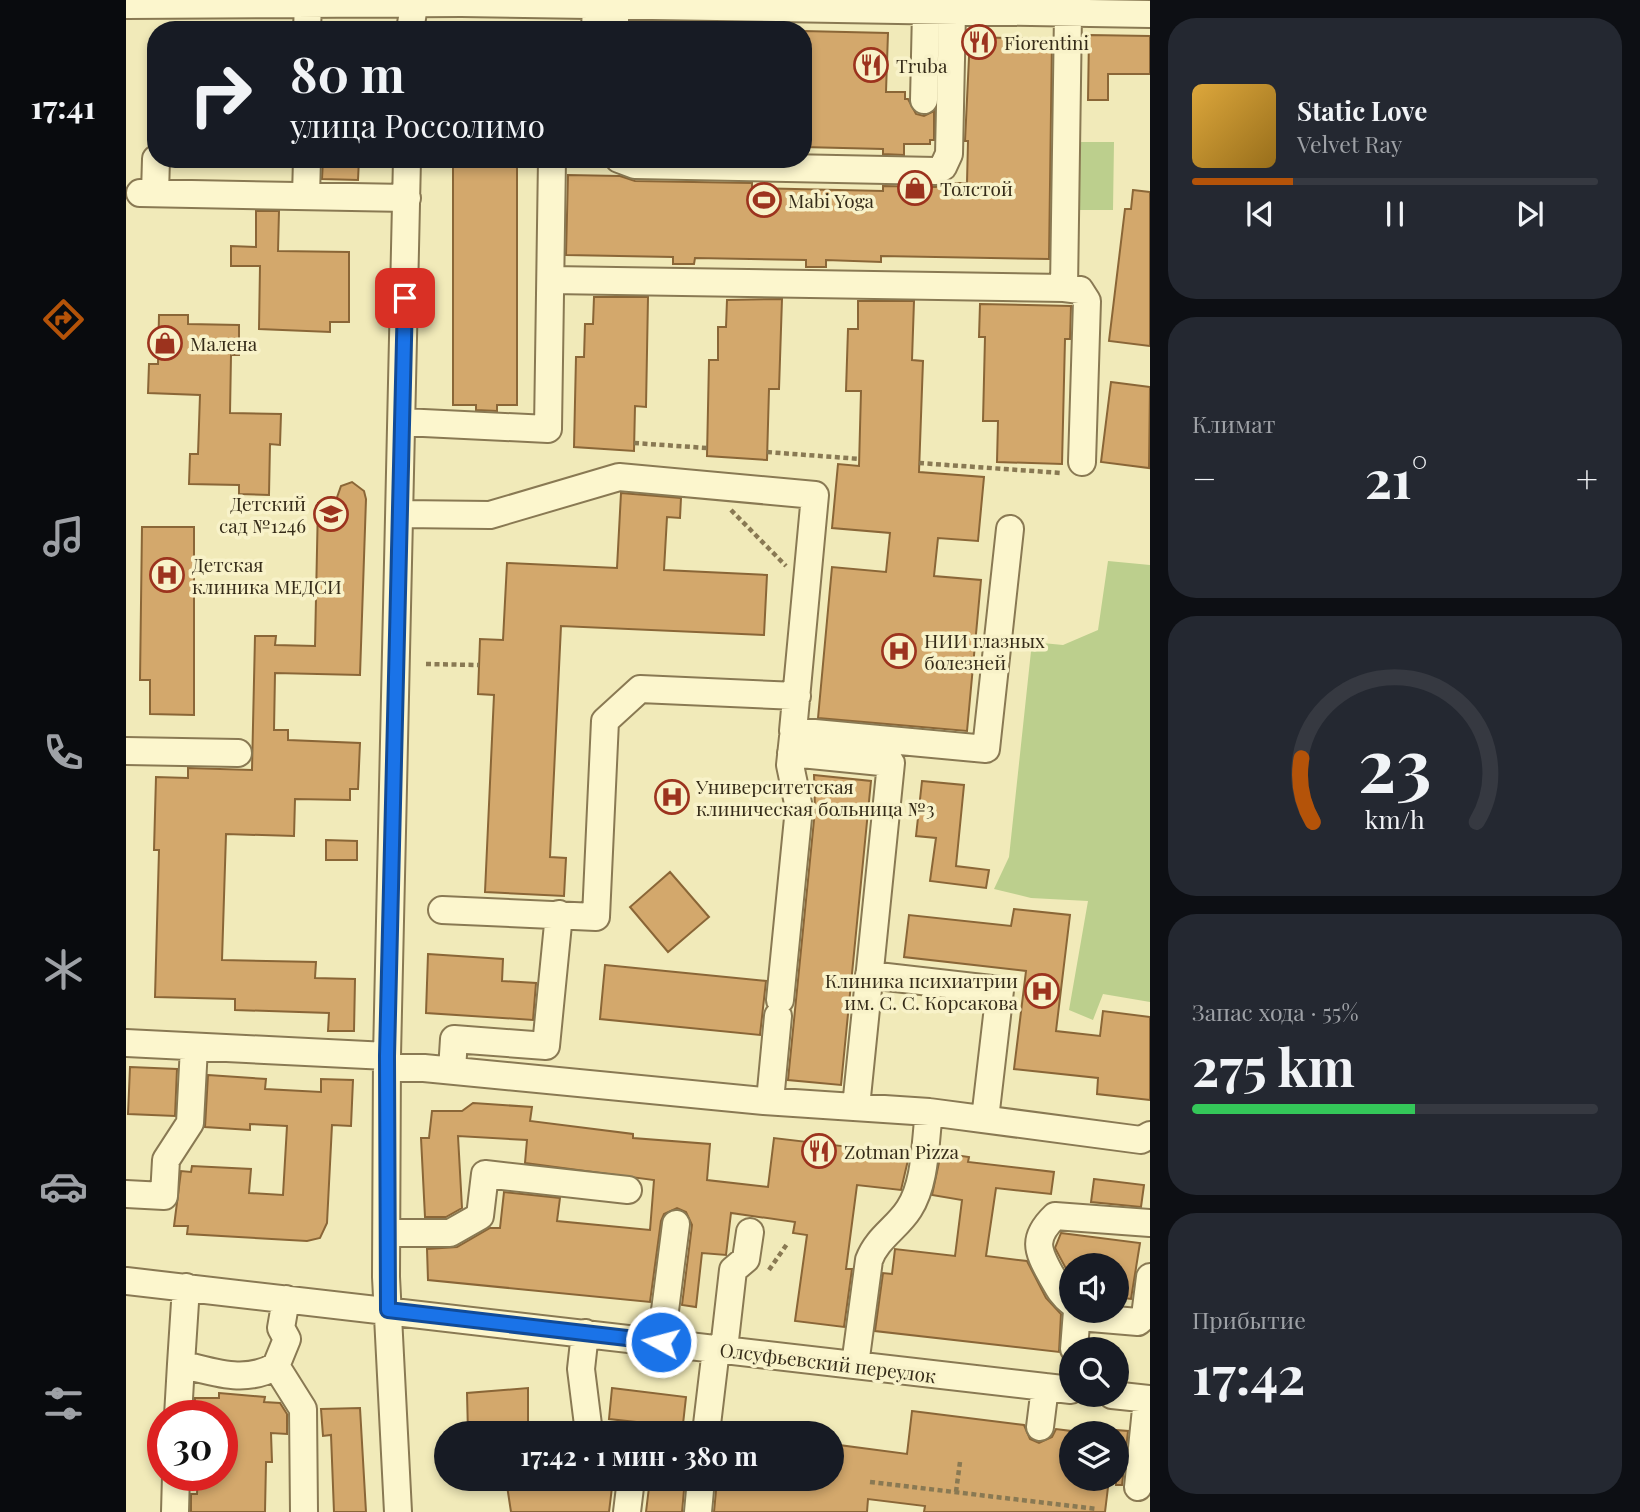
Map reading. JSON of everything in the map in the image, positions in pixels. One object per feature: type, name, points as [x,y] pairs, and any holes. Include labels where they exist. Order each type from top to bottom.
[{"type":"street","points":[[126,5],[307,17],[413,11],[605,17],[760,5],[952,12],[1150,14]]},
{"type":"street","points":[[924,100],[926,11]]},
{"type":"street","points":[[812,168],[936,170],[943,167],[949,154],[952,12]]},
{"type":"street","points":[[1064,288],[1068,13]]},
{"type":"street","points":[[154,168],[148,193],[407,198]]},
{"type":"street","points":[[306,196],[307,168]]},
{"type":"street","points":[[398,1512],[388,1310],[387,1062],[407,168]]},
{"type":"street","points":[[403,422],[548,429],[552,168]]},
{"type":"street","points":[[551,280],[1080,290],[1087,301],[1082,461]]},
{"type":"street","points":[[401,514],[490,515],[620,477],[815,495],[790,765],[799,808],[770,1101]]},
{"type":"street","points":[[792,742],[986,749],[1010,529]]},
{"type":"street","points":[[442,910],[596,917],[605,721],[640,689],[797,696]]},
{"type":"street","points":[[792,742],[891,763],[856,1107]]},
{"type":"street","points":[[126,751],[238,753]]},
{"type":"street","points":[[452,1070],[454,1039],[546,1046],[559,914]]},
{"type":"street","points":[[869,975],[1000,990],[985,1119]]},
{"type":"street","points":[[126,1043],[387,1062],[770,1101],[929,1112],[1141,1140],[1150,1135]]},
{"type":"street","points":[[126,1194],[164,1196],[166,1160],[190,1124],[194,1047]]},
{"type":"street","points":[[855,1365],[869,1260],[875,1245],[909,1210],[918,1194],[929,1112]]},
{"type":"street","points":[[387,1233],[450,1233],[480,1216],[485,1174],[628,1190]]},
{"type":"street","points":[[1059,1289],[1039,1254],[1044,1227],[1055,1216],[1150,1223]]},
{"type":"street","points":[[661,1342],[676,1224]]},
{"type":"street","points":[[708,1421],[733,1270],[746,1259],[750,1232]]},
{"type":"street","points":[[1129,1320],[1138,1322],[1145,1316],[1150,1277]]},
{"type":"street","name":"Олсуфьевский переулок","points":[[126,1281],[855,1365],[1059,1385]]},
{"type":"street","points":[[179,1400],[186,1287]]},
{"type":"street","points":[[181,1364],[228,1375],[253,1375],[276,1366],[286,1339],[281,1328],[286,1299]]},
{"type":"street","points":[[585,1333],[581,1369],[588,1421]]},
{"type":"street","points":[[276,1366],[303,1409],[304,1512]]},
{"type":"street","points":[[1040,1427],[1059,1395]]},
{"type":"street","points":[[1129,1397],[1148,1399],[1138,1487]]},
{"type":"street","points":[[175,1512],[176,1491]]},
{"type":"street","points":[[627,1512],[630,1491]]},
{"type":"street","points":[[698,1512],[700,1491]]},
{"type":"path","points":[[634,443],[707,448]]},
{"type":"path","points":[[767,452],[860,459]]},
{"type":"path","points":[[919,463],[1070,474],[1079,471],[1082,461]]},
{"type":"path","points":[[705,485],[807,587]]},
{"type":"path","points":[[426,664],[479,665]]},
{"type":"path","points":[[956,1492],[960,1462]]},
{"type":"path","points":[[870,1482],[1097,1509]]},
{"type":"green space","points":[[1075,142],[1114,142],[1113,210],[1074,210]]},
{"type":"green space","points":[[1108,561],[1150,565],[1150,1002],[1103,994],[1093,1020],[1069,1010],[1088,901],[1031,898],[994,889],[1009,857],[1032,642],[1063,645],[1098,630]]},
{"type":"building","points":[[812,31],[888,33],[886,92],[905,92],[905,99],[908,99],[916,114],[924,116],[934,111],[934,140],[930,140],[930,144],[904,144],[904,155],[883,154],[883,149],[812,147]]},
{"type":"building","points":[[1089,35],[1150,36],[1150,74],[1108,74],[1108,100],[1088,100]]},
{"type":"building","points":[[970,37],[1052,39],[1049,259],[881,256],[881,262],[826,260],[826,267],[806,267],[806,260],[695,258],[694,264],[673,264],[673,257],[566,255],[568,175],[620,176],[635,181],[752,183],[752,188],[883,191],[883,186],[936,187],[947,183],[967,183],[968,141],[965,141]]},
{"type":"building","points":[[323,168],[359,168],[358,180],[322,179]]},
{"type":"building","points":[[453,168],[517,168],[517,405],[497,405],[497,411],[476,410],[476,405],[453,405]]},
{"type":"building","points":[[1133,190],[1150,192],[1150,346],[1109,341],[1125,209],[1131,209]]},
{"type":"building","points":[[256,211],[279,211],[278,251],[349,252],[349,322],[330,322],[330,332],[259,329],[260,266],[231,266],[231,246],[256,247]]},
{"type":"building","points":[[594,297],[648,297],[646,407],[635,406],[634,451],[574,447],[576,357],[584,357],[585,324],[593,324]]},
{"type":"building","points":[[782,299],[779,389],[769,389],[767,460],[707,456],[709,360],[718,360],[718,327],[726,327],[727,300]]},
{"type":"building","points":[[858,301],[914,301],[912,360],[923,361],[919,472],[984,477],[978,541],[938,538],[934,576],[981,580],[967,731],[818,718],[832,567],[886,572],[890,533],[832,528],[838,464],[859,466],[861,391],[846,391],[848,329],[858,329]]},
{"type":"building","points":[[980,304],[1071,306],[1070,339],[1065,339],[1062,464],[997,462],[998,421],[983,421],[985,337],[979,337]]},
{"type":"building","points":[[159,315],[188,315],[188,324],[239,325],[239,355],[231,355],[230,413],[281,414],[280,445],[270,444],[269,495],[239,494],[239,485],[189,484],[190,454],[198,454],[200,395],[148,393],[149,364],[158,364]]},
{"type":"building","points":[[1111,382],[1150,387],[1149,468],[1101,462]]},
{"type":"building","points":[[352,482],[364,491],[366,499],[360,675],[275,673],[274,730],[288,730],[288,740],[360,743],[358,789],[350,789],[350,800],[295,799],[294,836],[226,834],[222,960],[316,962],[315,978],[355,979],[354,1031],[328,1031],[329,1013],[235,1010],[235,999],[155,997],[159,850],[154,850],[156,777],[188,778],[188,768],[252,770],[255,636],[276,636],[275,645],[315,646],[318,503],[335,503],[341,486]]},
{"type":"building","points":[[621,493],[681,498],[680,518],[667,517],[664,570],[767,575],[764,635],[561,626],[550,857],[566,858],[564,896],[485,892],[494,695],[478,694],[480,639],[503,640],[507,563],[617,568]]},
{"type":"building","name":"Детская клиника МЕДСИ","points":[[142,527],[194,527],[194,715],[150,714],[150,680],[140,680]]},
{"type":"building","points":[[814,775],[871,781],[841,1085],[788,1080],[815,810]]},
{"type":"building","points":[[922,781],[964,785],[956,866],[989,870],[986,888],[930,881],[936,838],[916,836]]},
{"type":"building","points":[[326,840],[357,841],[357,860],[326,860]]},
{"type":"building","points":[[670,872],[709,917],[668,952],[630,907]]},
{"type":"building","name":"Клиника психиатрии им. С. С. Корсакова","points":[[1014,909],[1070,915],[1056,1031],[1100,1036],[1103,1011],[1150,1017],[1150,1100],[1097,1094],[1098,1078],[1014,1069],[1026,971],[904,957],[909,915],[1011,926]]},
{"type":"building","points":[[428,954],[503,959],[502,981],[536,983],[533,1020],[426,1013]]},
{"type":"building","points":[[605,965],[766,981],[760,1035],[600,1019]]},
{"type":"building","points":[[130,1067],[177,1069],[175,1116],[128,1114]]},
{"type":"building","points":[[208,1075],[266,1079],[265,1089],[321,1092],[321,1079],[353,1080],[351,1126],[332,1125],[327,1223],[320,1238],[307,1241],[187,1234],[188,1226],[174,1226],[181,1171],[191,1172],[192,1166],[251,1169],[249,1193],[283,1195],[287,1126],[250,1124],[250,1130],[205,1127]]},
{"type":"building","points":[[473,1103],[532,1107],[530,1121],[633,1134],[633,1138],[710,1144],[707,1180],[768,1187],[774,1138],[909,1154],[901,1190],[857,1185],[846,1269],[852,1269],[844,1327],[795,1321],[807,1235],[793,1233],[795,1222],[731,1213],[726,1255],[702,1253],[696,1307],[682,1305],[692,1225],[686,1212],[677,1208],[664,1214],[661,1221],[650,1302],[428,1280],[427,1249],[457,1247],[490,1228],[500,1228],[504,1192],[560,1198],[557,1221],[650,1230],[654,1180],[525,1163],[527,1140],[458,1136],[462,1208],[446,1217],[425,1217],[421,1138],[429,1138],[432,1111],[462,1111]]},
{"type":"building","points":[[941,1153],[969,1157],[968,1162],[1054,1172],[1051,1194],[996,1188],[986,1256],[1027,1261],[1046,1298],[1059,1312],[1059,1352],[875,1331],[883,1273],[892,1274],[895,1249],[955,1256],[962,1200],[932,1195]]},
{"type":"building","points":[[1094,1179],[1144,1185],[1141,1207],[1091,1202]]},
{"type":"building","points":[[1061,1233],[1140,1243],[1131,1299],[1129,1253],[1059,1253],[1059,1256],[1055,1248]]},
{"type":"building","points":[[528,1388],[528,1421],[468,1421],[467,1393]]},
{"type":"building","points":[[612,1388],[686,1397],[683,1421],[609,1419]]},
{"type":"building","points":[[219,1393],[265,1397],[264,1402],[280,1403],[287,1414],[287,1434],[271,1433],[272,1462],[266,1462],[265,1512],[191,1512],[191,1494],[197,1494],[197,1491],[238,1491],[238,1400],[195,1400],[219,1398]]},
{"type":"building","points":[[360,1408],[366,1512],[334,1512],[331,1435],[323,1436],[321,1409]]},
{"type":"building","points":[[912,1411],[1024,1425],[1030,1439],[1039,1443],[1052,1437],[1056,1429],[1059,1429],[1059,1491],[1108,1491],[1105,1512],[924,1512],[925,1506],[868,1499],[867,1512],[714,1512],[716,1491],[844,1491],[844,1446],[907,1454]]},
{"type":"building","points":[[508,1491],[612,1491],[609,1512],[511,1512]]},
{"type":"building","points":[[649,1491],[684,1491],[682,1512],[646,1512]]},
{"type":"place","name":"Fiorentini","points":[[979,42]]},
{"type":"place","name":"Truba","points":[[871,65]]},
{"type":"place","name":"Толстой","points":[[915,188]]},
{"type":"place","name":"Mabi Yoga","points":[[764,200]]},
{"type":"place","name":"Малена","points":[[165,343]]},
{"type":"place","name":"Детский сад №1246","points":[[331,514]]},
{"type":"place","name":"Детская клиника МЕДСИ","points":[[167,575]]},
{"type":"place","name":"НИИ глазных болезней","points":[[899,651]]},
{"type":"place","name":"Университетская клиническая больница №3","points":[[672,797]]},
{"type":"place","name":"Клиника психиатрии им. С. С. Корсакова","points":[[1042,991]]},
{"type":"place","name":"Zotman Pizza","points":[[819,1151]]},
{"type":"route","points":[[405,298],[387,1056],[388,1310],[661,1342]]}]
